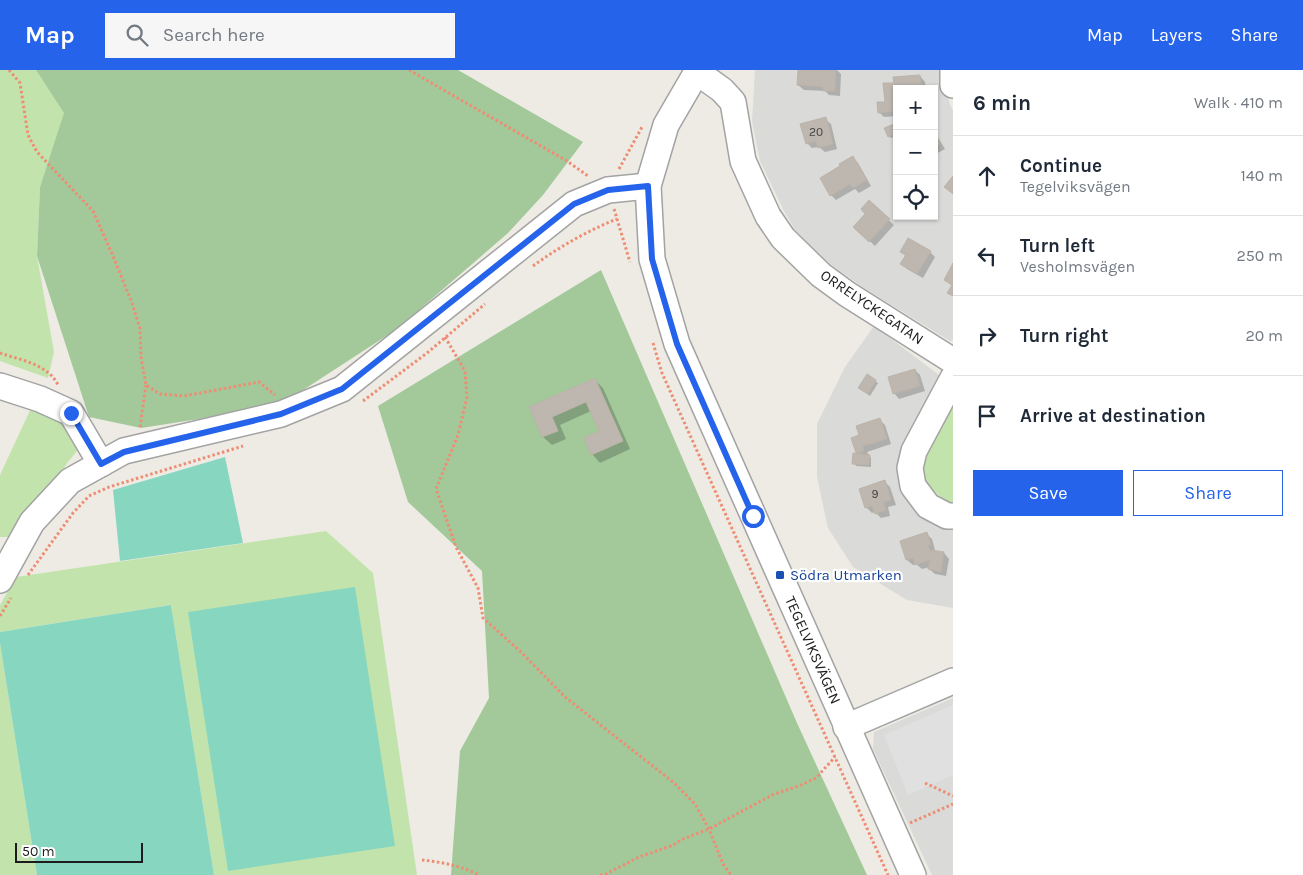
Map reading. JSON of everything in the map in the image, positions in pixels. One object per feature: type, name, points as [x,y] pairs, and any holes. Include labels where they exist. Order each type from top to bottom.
[{"type":"street","points":[[953,70],[953,85]]},
{"type":"street","name":"TEGELVIKSVÄGEN","points":[[697,71],[666,125],[648,186],[652,259],[677,344],[913,875]]},
{"type":"street","name":"ORRELYCKEGATAN","points":[[697,71],[722,90],[733,102],[743,161],[768,216],[783,238],[822,275],[847,294],[953,361]]},
{"type":"street","points":[[7,587],[13,563],[32,522],[70,481],[124,452],[281,414],[342,389],[574,204],[608,190],[648,186]]},
{"type":"street","points":[[953,378],[914,451],[910,468],[913,486],[928,506],[947,516],[953,516]]},
{"type":"street","points":[[0,386],[40,399],[71,413],[101,464]]},
{"type":"street","points":[[846,727],[953,681]]},
{"type":"path","points":[[9,70],[20,83],[28,135],[37,152],[93,211],[114,256],[132,303],[140,329],[141,357],[146,385],[138,448]]},
{"type":"path","points":[[409,70],[567,161],[608,190]]},
{"type":"path","points":[[529,268],[551,252],[593,229],[617,219]]},
{"type":"path","points":[[487,302],[445,338],[465,371],[467,397],[458,435],[436,489],[456,547],[478,588],[483,618],[521,652],[565,697],[673,782],[695,804],[709,828],[723,864],[731,875]]},
{"type":"path","points":[[146,385],[160,394],[184,396],[259,382],[293,409]]},
{"type":"path","points":[[13,563],[73,513],[89,496],[109,487],[244,446]]},
{"type":"path","points":[[0,616],[7,587]]},
{"type":"path","points":[[600,875],[606,874],[639,857],[671,846],[774,794],[816,778],[835,758],[888,875]]},
{"type":"path","points":[[926,783],[953,796]]},
{"type":"path","points":[[894,831],[953,804]]},
{"type":"path","points":[[422,860],[439,862],[470,870],[479,875]]},
{"type":"shaded area","points":[[755,70],[944,70],[949,102],[953,111],[953,340],[950,341],[864,288],[830,264],[795,230],[760,161],[752,121]]},
{"type":"shaded area","points":[[874,326],[943,378],[905,445],[953,527],[953,608],[907,600],[853,567],[828,528],[817,477],[817,424],[845,367]]},
{"type":"shaded area","points":[[953,698],[953,875],[932,875],[873,749],[874,732]]},
{"type":"shaded area","points":[[953,705],[953,775],[908,795],[884,735]]},
{"type":"green space","points":[[0,70],[36,70],[65,113],[40,187],[37,256],[54,352],[48,378],[0,361]]},
{"type":"green space","points":[[36,70],[458,70],[583,142],[543,195],[508,233],[397,329],[277,407],[141,428],[89,417],[37,256],[40,187],[64,113]]},
{"type":"green space","points":[[601,270],[797,723],[867,875],[451,875],[460,751],[489,698],[482,571],[408,502],[378,406]]},
{"type":"green space","points":[[33,404],[60,416],[78,444],[77,451],[67,463],[24,531],[9,537],[0,537],[0,475]]},
{"type":"green space","points":[[953,407],[953,507],[923,482],[923,470],[930,442]]},
{"type":"green space","points":[[225,457],[243,543],[120,561],[113,490]]},
{"type":"green space","points":[[326,531],[373,573],[417,875],[214,875],[171,605],[0,632],[0,605],[16,577]]},
{"type":"green space","points":[[355,587],[395,846],[228,871],[188,612]]},
{"type":"green space","points":[[171,605],[214,875],[37,875],[0,643],[0,632]]},
{"type":"green space","points":[[0,643],[37,875],[0,875]]},
{"type":"building","points":[[798,70],[836,70],[835,91],[823,91],[823,87],[797,85]]},
{"type":"building","points":[[920,75],[921,85],[893,85],[893,111],[878,113],[877,102],[885,102],[883,83],[894,83],[893,77]]},
{"type":"building","points":[[826,117],[833,144],[818,148],[816,141],[806,144],[800,124]]},
{"type":"building","points":[[893,125],[893,135],[888,137],[884,128]]},
{"type":"building","points":[[853,156],[867,180],[853,188],[850,184],[830,196],[820,178]]},
{"type":"building","points":[[953,176],[953,194],[944,187]]},
{"type":"building","points":[[869,200],[890,219],[869,242],[853,227],[865,214],[861,209]]},
{"type":"building","points":[[908,238],[931,251],[917,274],[900,264],[906,255],[900,252]]},
{"type":"building","points":[[953,263],[953,296],[947,293],[952,285],[944,280]]},
{"type":"building","points":[[915,369],[920,386],[893,394],[888,377]]},
{"type":"building","points":[[867,374],[876,380],[868,394],[858,388]]},
{"type":"building","points":[[595,378],[623,441],[591,455],[584,438],[599,431],[586,402],[552,417],[558,431],[542,437],[529,407]]},
{"type":"building","points":[[880,418],[887,439],[863,446],[864,451],[856,453],[851,438],[859,435],[856,426]]},
{"type":"building","points":[[853,453],[870,455],[869,465],[852,464]]},
{"type":"building","points":[[885,480],[891,500],[883,502],[886,510],[875,514],[872,506],[865,508],[859,489]]},
{"type":"building","points":[[927,532],[931,545],[928,545],[931,554],[931,550],[944,552],[941,572],[928,569],[930,560],[915,565],[913,558],[906,560],[900,541]]},
{"type":"place","name":"Södra Utmarken","points":[[780,575]]},
{"type":"route","points":[[71,413],[101,464],[124,452],[281,414],[342,389],[574,204],[608,190],[648,186],[652,259],[677,344],[753,516]]}]
